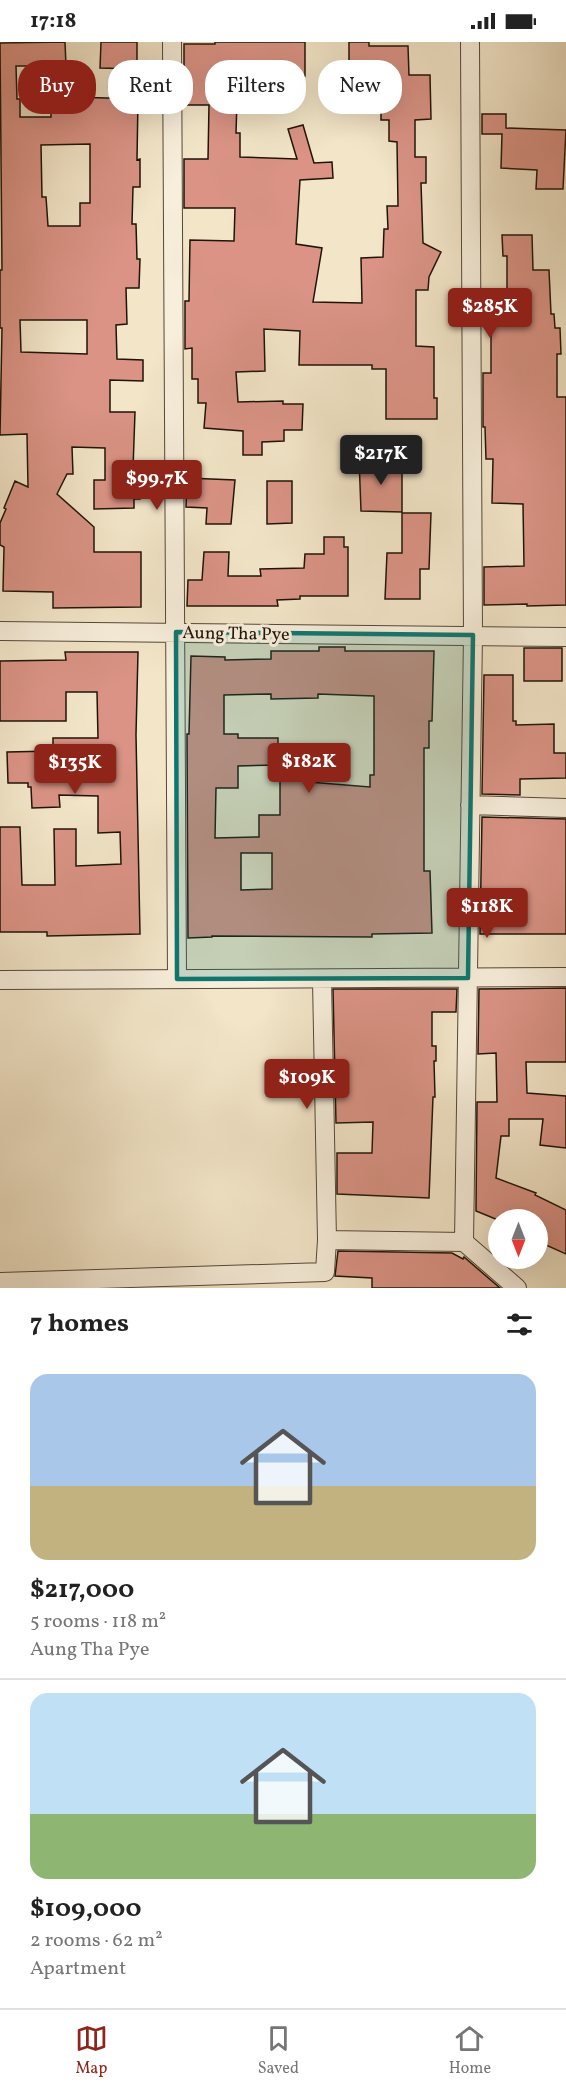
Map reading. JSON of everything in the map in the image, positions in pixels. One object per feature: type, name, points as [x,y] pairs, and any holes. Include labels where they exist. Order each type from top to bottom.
[{"type":"street","points":[[172,42],[177,979]]},
{"type":"street","points":[[464,1242],[473,635],[470,42]]},
{"type":"street","name":"Aung Tha Pye","points":[[0,631],[566,637]]},
{"type":"street","points":[[470,806],[566,808]]},
{"type":"street","points":[[0,980],[566,977]]},
{"type":"street","points":[[0,1282],[325,1272],[327,1240],[322,980]]},
{"type":"street","points":[[327,1240],[464,1242],[517,1288]]},
{"type":"highlighted area","points":[[176,632],[473,635],[468,978],[177,979]]},
{"type":"building","points":[[65,42],[66,60],[18,60],[18,66],[16,66],[18,114],[20,117],[51,117],[51,114],[96,114],[96,98],[108,98],[108,114],[138,114],[137,160],[140,159],[140,187],[133,187],[132,224],[136,224],[137,259],[140,259],[139,288],[126,288],[127,324],[116,325],[117,359],[143,360],[143,381],[110,380],[110,412],[135,412],[133,469],[140,469],[140,499],[134,499],[134,508],[94,509],[94,480],[105,480],[105,448],[72,447],[73,474],[67,474],[57,494],[94,527],[94,552],[141,552],[141,607],[53,608],[53,592],[3,591],[4,547],[0,545],[0,523],[15,481],[28,487],[27,434],[0,435],[2,328],[0,328],[0,270],[2,270],[0,43]],"holes":[[[90,144],[90,203],[80,203],[80,226],[48,226],[46,197],[42,197],[41,145]],[[20,320],[87,320],[87,354],[21,352]]]},
{"type":"building","points":[[101,42],[137,42],[137,60],[108,60],[108,68],[100,68]]},
{"type":"building","points":[[215,42],[305,42],[305,60],[205,60],[205,105],[193,105],[193,60],[184,60],[184,44],[215,44]]},
{"type":"building","points":[[349,42],[369,42],[369,46],[408,46],[409,75],[430,75],[431,119],[415,120],[415,157],[426,157],[426,183],[421,183],[423,243],[441,252],[429,277],[428,290],[416,290],[416,346],[434,347],[434,398],[437,398],[437,419],[386,419],[386,369],[372,369],[372,365],[299,365],[300,331],[264,329],[265,371],[236,372],[238,402],[283,401],[283,404],[303,404],[302,430],[284,430],[284,441],[262,442],[262,455],[243,455],[243,431],[204,428],[206,403],[198,403],[198,379],[192,379],[192,348],[185,349],[185,301],[189,301],[190,240],[234,241],[235,208],[184,208],[184,159],[208,159],[209,114],[237,114],[236,133],[240,133],[240,157],[297,159],[288,129],[303,125],[314,163],[332,162],[333,178],[300,180],[296,244],[322,248],[313,302],[362,303],[361,258],[383,257],[384,229],[388,229],[387,206],[398,206],[397,142],[389,141],[389,120],[381,120],[381,114],[402,114],[402,60],[349,60]]},
{"type":"building","points":[[482,114],[506,114],[506,128],[566,130],[563,189],[536,189],[537,170],[501,168],[502,134],[482,134]]},
{"type":"building","points":[[502,235],[532,235],[533,270],[549,270],[551,314],[554,314],[555,328],[560,328],[561,354],[557,354],[557,397],[566,397],[566,605],[484,605],[484,567],[524,566],[523,504],[492,503],[493,459],[486,459],[485,427],[483,427],[483,373],[491,373],[491,308],[507,308],[507,256],[503,256]]},
{"type":"building","points":[[359,458],[387,458],[387,464],[402,464],[402,512],[361,511]]},
{"type":"building","points":[[187,478],[235,480],[231,524],[206,524],[207,508],[186,507]]},
{"type":"building","points":[[267,481],[292,481],[292,523],[267,524]]},
{"type":"building","points":[[402,513],[431,513],[429,569],[420,569],[420,599],[385,599],[387,553],[402,553]]},
{"type":"building","points":[[324,537],[344,537],[344,547],[348,547],[348,596],[300,596],[300,599],[277,600],[278,606],[187,606],[188,580],[202,580],[204,552],[229,552],[228,576],[261,576],[260,569],[304,568],[305,554],[324,554]]},
{"type":"building","points":[[319,647],[345,647],[345,651],[434,651],[432,721],[429,721],[429,748],[424,748],[424,871],[430,871],[432,933],[372,934],[372,937],[212,936],[188,938],[187,734],[189,734],[191,656],[225,657],[225,660],[271,659],[271,651],[319,651]],"holes":[[[271,694],[271,699],[318,698],[318,694],[374,696],[374,775],[370,775],[370,787],[309,782],[309,765],[280,764],[280,815],[259,815],[259,837],[215,838],[216,788],[238,788],[238,766],[278,765],[278,738],[238,738],[238,734],[224,734],[224,695]],[[241,853],[272,853],[272,889],[241,890]]]},
{"type":"building","points":[[524,648],[562,648],[562,681],[524,681]]},
{"type":"building","points":[[65,652],[138,652],[136,735],[140,934],[47,936],[47,932],[0,932],[0,827],[20,827],[22,885],[55,885],[54,829],[76,829],[76,866],[121,864],[120,832],[98,833],[98,796],[59,795],[60,807],[32,808],[31,787],[28,787],[28,783],[8,783],[7,752],[53,751],[53,738],[98,738],[97,692],[66,692],[66,721],[0,721],[0,661],[66,660]]},
{"type":"building","points":[[484,675],[513,675],[513,721],[516,721],[516,725],[554,724],[554,753],[566,753],[566,778],[520,779],[520,795],[482,794]]},
{"type":"building","points":[[482,817],[566,819],[566,934],[480,934]]},
{"type":"building","points":[[566,988],[566,1062],[526,1062],[527,1093],[566,1096],[566,1148],[540,1145],[543,1119],[509,1119],[509,1136],[501,1136],[496,1178],[536,1193],[535,1195],[566,1210],[566,1254],[548,1246],[548,1209],[488,1209],[488,1216],[476,1211],[477,1102],[497,1102],[496,1053],[478,1054],[479,989]]},
{"type":"building","points":[[333,989],[457,989],[456,1012],[432,1012],[432,1046],[436,1046],[436,1061],[434,1061],[435,1097],[433,1097],[429,1198],[337,1194],[337,1153],[372,1153],[373,1122],[336,1123]]},
{"type":"building","points":[[338,1251],[452,1253],[463,1259],[464,1257],[500,1288],[372,1288],[372,1278],[335,1276]]}]
